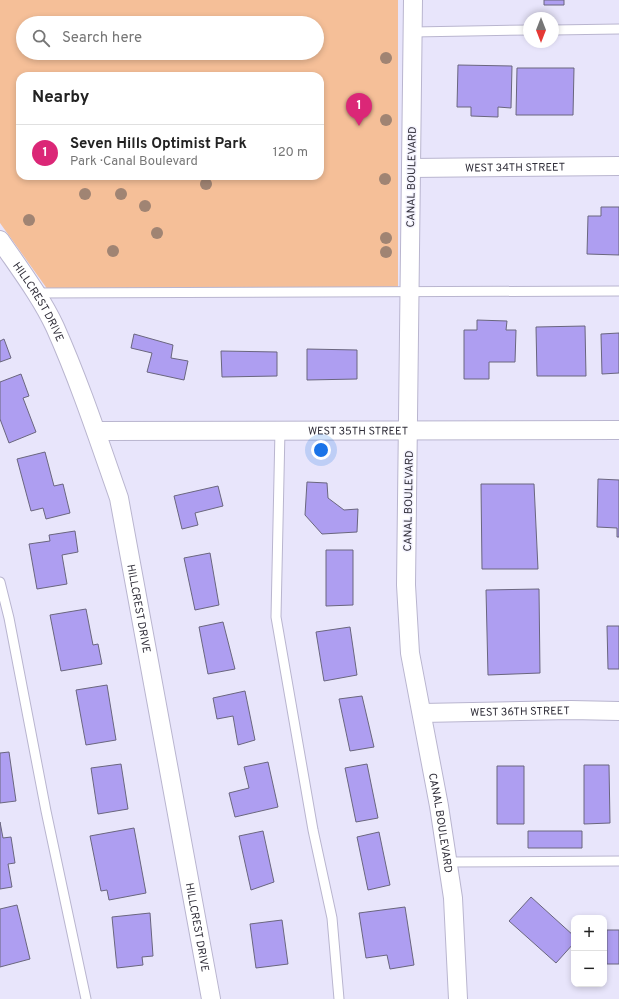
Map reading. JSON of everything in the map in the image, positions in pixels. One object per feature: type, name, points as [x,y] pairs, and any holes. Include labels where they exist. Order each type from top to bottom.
[{"type":"street","name":"CANAL BOULEVARD","points":[[413,0],[406,585],[410,653],[422,713],[453,898],[458,999]]},
{"type":"street","name":"WEST 34TH STREET","points":[[411,168],[619,166]]},
{"type":"street","name":"HILLCREST DRIVE","points":[[0,240],[36,294],[54,327],[96,431],[119,498],[211,999]]},
{"type":"street","name":"WEST 35TH STREET","points":[[96,431],[619,430]]},
{"type":"street","name":"WEST 36TH STREET","points":[[422,713],[571,710],[619,711]]},
{"type":"lane","points":[[559,30],[619,29]]},
{"type":"lane","points":[[413,32],[523,30]]},
{"type":"lane","points":[[36,294],[619,291]]},
{"type":"lane","points":[[280,430],[276,617],[311,822],[332,918],[339,999]]},
{"type":"lane","points":[[0,582],[9,618],[44,803],[86,999]]},
{"type":"lane","points":[[448,862],[619,861]]},
{"type":"shaded area","points":[[0,0],[398,0],[398,290],[48,290],[0,223]]},
{"type":"building","points":[[544,0],[564,0],[564,5],[544,5]]},
{"type":"building","points":[[458,65],[512,66],[511,108],[498,107],[498,117],[471,116],[471,107],[457,107]]},
{"type":"building","points":[[517,68],[574,68],[573,115],[516,115]]},
{"type":"building","points":[[601,207],[619,207],[619,255],[587,254],[588,216],[601,216]]},
{"type":"building","points":[[477,320],[507,321],[506,330],[516,330],[515,362],[489,362],[489,379],[464,379],[464,330],[477,330]]},
{"type":"building","points":[[585,326],[586,376],[537,376],[536,327]]},
{"type":"building","points":[[619,333],[619,373],[602,374],[601,334]]},
{"type":"building","points":[[134,334],[173,345],[171,358],[188,361],[184,380],[147,372],[152,353],[131,348]]},
{"type":"building","points":[[4,339],[11,358],[0,362],[0,341]]},
{"type":"building","points":[[307,349],[357,350],[357,379],[307,380]]},
{"type":"building","points":[[221,351],[277,352],[277,376],[222,377]]},
{"type":"building","points":[[21,374],[29,396],[23,398],[36,432],[9,443],[0,419],[0,382]]},
{"type":"building","points":[[45,452],[54,486],[63,484],[70,513],[46,519],[43,508],[31,511],[17,459]]},
{"type":"building","points":[[598,479],[619,480],[619,537],[617,537],[617,528],[597,527]]},
{"type":"building","points":[[307,482],[327,483],[328,498],[344,510],[358,509],[357,532],[322,534],[305,515]]},
{"type":"building","points":[[481,484],[534,484],[538,569],[482,569]]},
{"type":"building","points":[[218,486],[223,506],[195,513],[198,525],[182,529],[174,496]]},
{"type":"building","points":[[75,531],[78,552],[62,555],[67,584],[37,589],[29,544],[50,541],[49,535]]},
{"type":"building","points":[[326,550],[353,550],[353,605],[326,606]]},
{"type":"building","points":[[210,553],[219,605],[195,610],[184,558]]},
{"type":"building","points":[[539,589],[540,673],[488,675],[486,590]]},
{"type":"building","points":[[86,609],[93,645],[98,644],[102,664],[61,671],[50,615]]},
{"type":"building","points":[[223,622],[235,669],[208,674],[199,627]]},
{"type":"building","points":[[607,626],[619,626],[619,669],[608,669]]},
{"type":"building","points":[[350,627],[357,675],[324,681],[316,632]]},
{"type":"building","points":[[107,685],[116,740],[86,745],[76,690]]},
{"type":"building","points":[[245,691],[255,740],[238,745],[233,716],[217,719],[213,698]]},
{"type":"building","points":[[362,696],[374,747],[350,751],[339,699]]},
{"type":"building","points":[[9,752],[16,801],[0,803],[0,753]]},
{"type":"building","points":[[268,762],[278,807],[235,817],[229,793],[249,788],[244,767]]},
{"type":"building","points":[[121,764],[128,809],[98,814],[91,768]]},
{"type":"building","points":[[367,764],[378,818],[356,822],[345,768]]},
{"type":"building","points":[[584,765],[609,765],[610,823],[584,824]]},
{"type":"building","points":[[497,766],[524,766],[524,824],[497,824]]},
{"type":"building","points":[[0,822],[3,838],[11,837],[15,863],[8,864],[12,887],[0,889]]},
{"type":"building","points":[[134,828],[146,893],[109,900],[107,890],[101,891],[90,836]]},
{"type":"building","points":[[263,831],[274,882],[251,890],[239,836]]},
{"type":"building","points":[[528,831],[582,831],[582,848],[528,848]]},
{"type":"building","points":[[379,832],[390,885],[368,890],[357,837]]},
{"type":"building","points":[[531,897],[571,933],[571,946],[556,963],[509,921]]},
{"type":"building","points":[[17,905],[30,959],[0,967],[0,909]]},
{"type":"building","points":[[405,907],[414,965],[390,969],[387,955],[366,958],[359,913]]},
{"type":"building","points":[[150,913],[153,956],[142,957],[143,965],[117,968],[112,917]]},
{"type":"building","points":[[282,920],[288,964],[256,968],[250,924]]},
{"type":"building","points":[[607,930],[619,930],[619,964],[607,964]]},
{"type":"place","name":"Seven Hills Optimist Park","points":[[359,126]]}]
